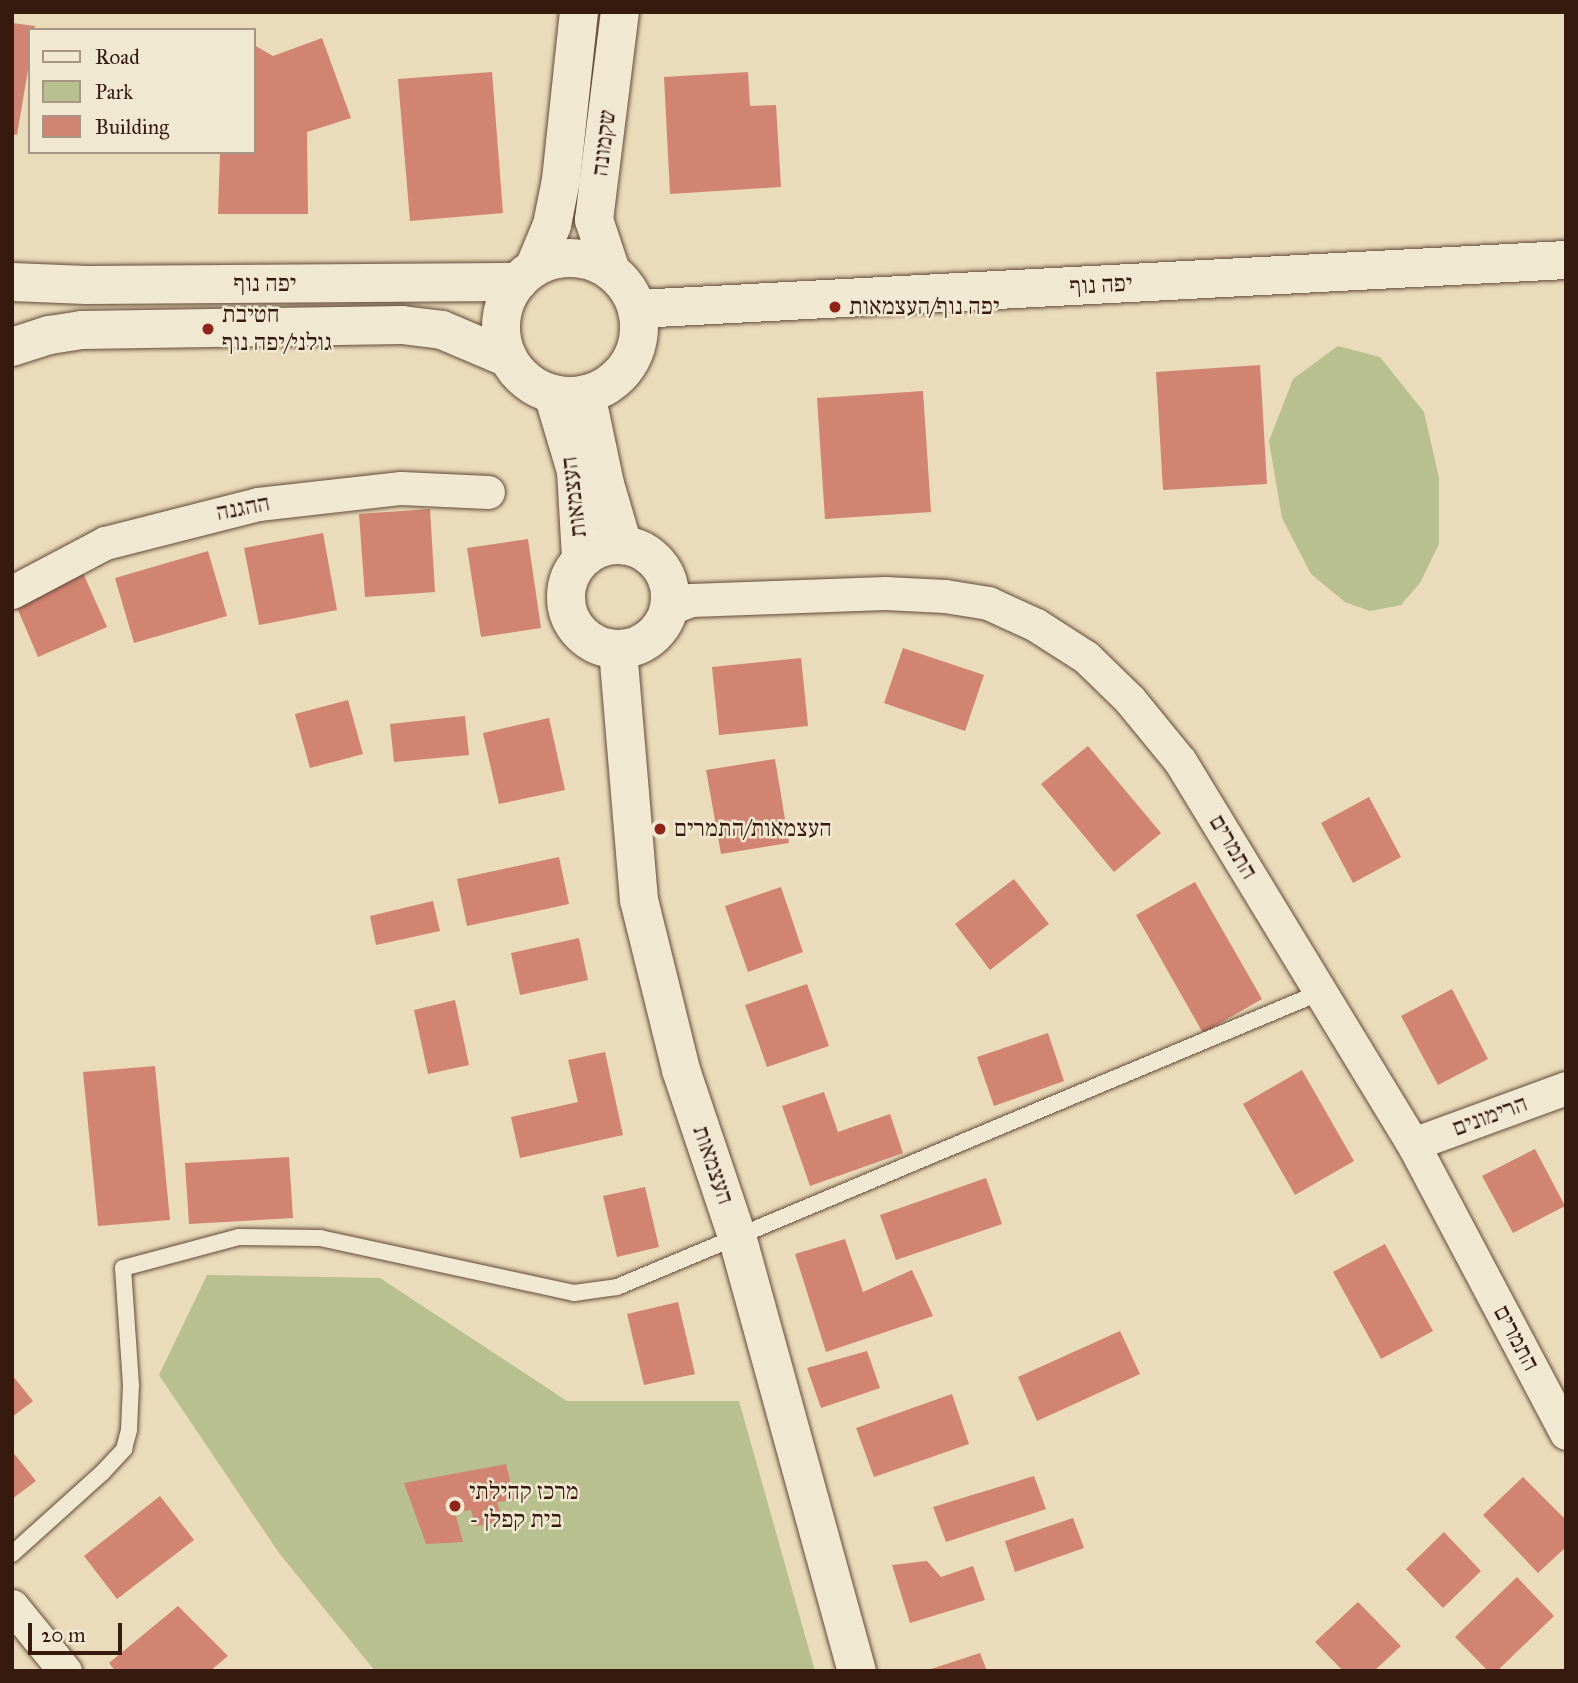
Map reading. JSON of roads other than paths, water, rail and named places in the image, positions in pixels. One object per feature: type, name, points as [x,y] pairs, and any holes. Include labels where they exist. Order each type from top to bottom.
[{"type":"street","name":"שקמונה","points":[[526,275],[552,225],[561,180],[579,12]]},
{"type":"street","name":"שקמונה","points":[[611,271],[594,220],[620,12]]},
{"type":"street","points":[[574,258],[594,262],[611,271],[628,288],[637,309],[640,331],[634,353],[623,371],[607,386],[570,394],[522,376],[508,358],[501,329],[503,312],[526,275],[553,260],[574,258]]},
{"type":"street","name":"יפה נוף","points":[[637,309],[1566,260]]},
{"type":"street","name":"יפה נוף","points":[[12,282],[101,285],[526,275]]},
{"type":"street","name":"יפה נוף","points":[[12,347],[50,335],[82,330],[402,324],[442,330],[508,358]]},
{"type":"street","name":"העצמאות","points":[[570,394],[605,484],[623,545]]},
{"type":"street","name":"העצמאות","points":[[570,394],[581,559]]},
{"type":"street","name":"ההגנה","points":[[12,592],[105,543],[258,504],[401,488],[488,492]]},
{"type":"street","points":[[608,545],[623,545],[640,550],[655,559],[665,574],[670,591],[670,608],[663,624],[651,638],[636,647],[618,650],[600,647],[585,638],[573,625],[566,609],[566,591],[570,574],[581,559],[608,545]]},
{"type":"street","name":"התמרים","points":[[670,608],[691,600],[885,593],[944,596],[988,603],[1036,625],[1086,657],[1130,700],[1180,761],[1413,1144],[1566,1433]]},
{"type":"street","name":"העצמאות","points":[[618,650],[639,900],[681,1070],[737,1236],[857,1671]]},
{"type":"street","name":"הרימונים","points":[[1413,1144],[1566,1088]]},
{"type":"street","points":[[12,1606],[65,1671]]},
{"type":"lane","points":[[12,1554],[102,1473],[124,1449],[129,1430],[131,1385],[123,1269],[239,1237],[320,1238],[574,1293],[617,1287],[1321,992]]},
{"type":"place","name":"יפה נוף/העצמאות","points":[[835,307]]},
{"type":"place","name":"חטיבת גולני/יפה נוף","points":[[208,329]]},
{"type":"place","name":"העצמאות/התמרים","points":[[660,829]]},
{"type":"place","name":"מרכז קהילתי - בית קפלן","points":[[455,1506]]}]
